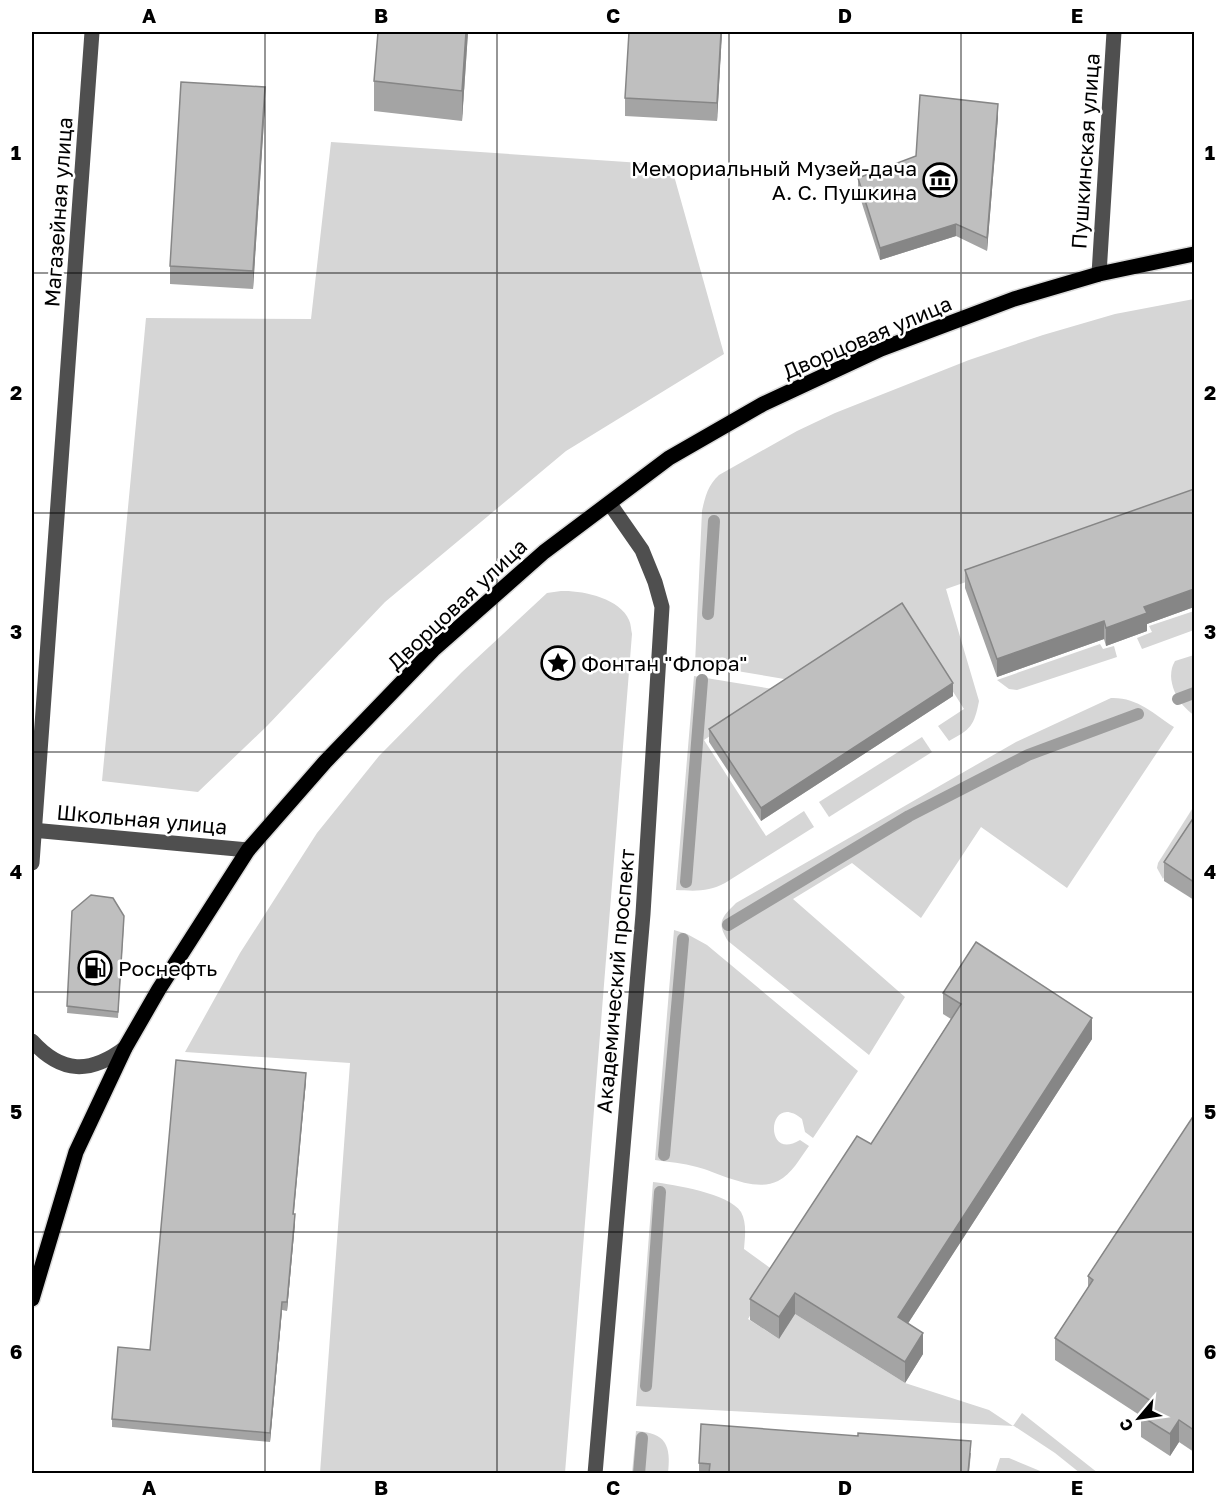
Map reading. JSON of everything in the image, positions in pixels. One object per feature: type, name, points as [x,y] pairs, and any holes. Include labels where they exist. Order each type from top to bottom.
[{"type":"main road","name":"Дворцовая улица","points":[[32,1299],[76,1152],[125,1048],[159,989],[248,850],[325,762],[433,650],[544,552],[669,458],[763,404],[881,349],[1014,299],[1098,274],[1194,254]]},
{"type":"street","name":"Магазейная улица","points":[[32,863],[92,32]]},
{"type":"street","name":"Пушкинская улица","points":[[1098,274],[1114,32]]},
{"type":"street","name":"Академический проспект","points":[[595,1473],[643,914],[662,607],[642,550],[610,504]]},
{"type":"street","name":"Школьная улица","points":[[33,830],[248,850]]},
{"type":"street","points":[[32,1041],[44,1055],[64,1065],[86,1067],[107,1061],[125,1048]]},
{"type":"shaded area","points":[[331,142],[671,165],[724,354],[566,451],[385,602],[267,726],[198,792],[102,781],[146,318],[311,319]]},
{"type":"shaded area","points":[[1194,299],[1194,502],[946,589],[979,701],[973,721],[962,733],[949,741],[938,726],[964,709],[902,611],[796,681],[695,664],[702,511],[710,487],[719,475],[797,431],[835,413],[969,360],[1115,314]]},
{"type":"shaded area","points":[[561,591],[589,594],[609,601],[624,612],[631,625],[632,634],[565,1473],[320,1473],[350,1063],[185,1052],[240,953],[317,833],[379,756],[462,672],[547,593]]},
{"type":"shaded area","points":[[1194,611],[1194,630],[1142,649],[1137,638],[1152,632],[1149,626]]},
{"type":"shaded area","points":[[1100,644],[1103,649],[1114,646],[1117,657],[1017,690],[1009,689],[997,680]]},
{"type":"shaded area","points":[[1194,655],[1194,715],[1178,698],[1171,676],[1175,661]]},
{"type":"shaded area","points":[[694,676],[779,690],[704,740],[766,836],[804,811],[814,827],[725,883],[713,888],[689,891],[676,890]]},
{"type":"shaded area","points":[[1111,698],[1137,703],[1174,727],[1067,888],[981,827],[921,918],[852,863],[793,899],[905,997],[869,1055],[728,941],[722,929],[722,920],[736,903],[1016,742]]},
{"type":"shaded area","points":[[922,737],[932,752],[829,817],[819,802]]},
{"type":"shaded area","points":[[1194,806],[1194,831],[1163,879],[1157,868],[1158,863]]},
{"type":"shaded area","points":[[674,930],[707,945],[858,1071],[813,1138],[805,1132],[802,1119],[790,1113],[782,1113],[776,1119],[775,1136],[780,1142],[788,1145],[800,1140],[809,1146],[792,1170],[778,1181],[758,1185],[737,1181],[692,1166],[655,1160]]},
{"type":"shaded area","points":[[653,1182],[713,1195],[735,1205],[741,1212],[745,1225],[744,1249],[777,1273],[748,1319],[779,1339],[795,1314],[905,1383],[989,1410],[1013,1426],[636,1406]]},
{"type":"shaded area","points":[[1022,1413],[1098,1473],[1080,1473],[1055,1453],[1013,1426]]},
{"type":"shaded area","points":[[636,1431],[654,1434],[664,1442],[668,1455],[668,1473],[632,1473]]},
{"type":"shaded area","points":[[1000,1458],[1009,1458],[1045,1473],[995,1473]]},
{"type":"building","points":[[378,32],[466,32],[462,91],[374,81]]},
{"type":"building","points":[[629,32],[721,32],[717,103],[625,98]]},
{"type":"building","points":[[181,82],[265,87],[253,271],[170,266]]},
{"type":"building","name":"Мемориальный Музей-дача А. С. Пушкина","points":[[920,95],[998,104],[987,238],[956,224],[880,248],[858,178],[916,156]]},
{"type":"building","points":[[1194,489],[1194,589],[1144,607],[1147,613],[1106,628],[1104,621],[997,659],[965,570]]},
{"type":"building","points":[[902,603],[953,683],[761,808],[709,729]]},
{"type":"building","points":[[1194,817],[1194,882],[1164,862]]},
{"type":"building","name":"Роснефть","points":[[91,895],[113,898],[124,916],[118,1012],[67,1006],[72,911]]},
{"type":"building","points":[[976,942],[1092,1018],[898,1317],[923,1333],[905,1362],[795,1293],[779,1317],[750,1299],[857,1136],[871,1144],[961,1004],[943,993]]},
{"type":"building","points":[[176,1060],[306,1073],[287,1302],[282,1302],[270,1433],[112,1419],[118,1347],[150,1350]]},
{"type":"building","points":[[1194,1115],[1194,1430],[1179,1420],[1170,1434],[1141,1416],[1151,1401],[1055,1338],[1093,1280],[1088,1276]]},
{"type":"building","points":[[701,1424],[858,1436],[858,1433],[971,1441],[968,1473],[709,1473],[710,1464],[699,1463]]},
{"type":"waterway","points":[[708,614],[714,521]]},
{"type":"waterway","points":[[686,882],[702,680]]},
{"type":"waterway","points":[[1178,699],[1194,693]]},
{"type":"waterway","points":[[728,925],[909,816],[1028,755],[1138,714]]},
{"type":"waterway","points":[[664,1155],[683,939]]},
{"type":"waterway","points":[[646,1386],[660,1192]]},
{"type":"waterway","points":[[639,1474],[642,1438]]},
{"type":"place","name":"Мемориальный Музей-дача А. С. Пушкина","points":[[940,180]]},
{"type":"place","name":"Фонтан \"Флора\"","points":[[558,663]]},
{"type":"place","name":"Роснефть","points":[[95,968]]}]
